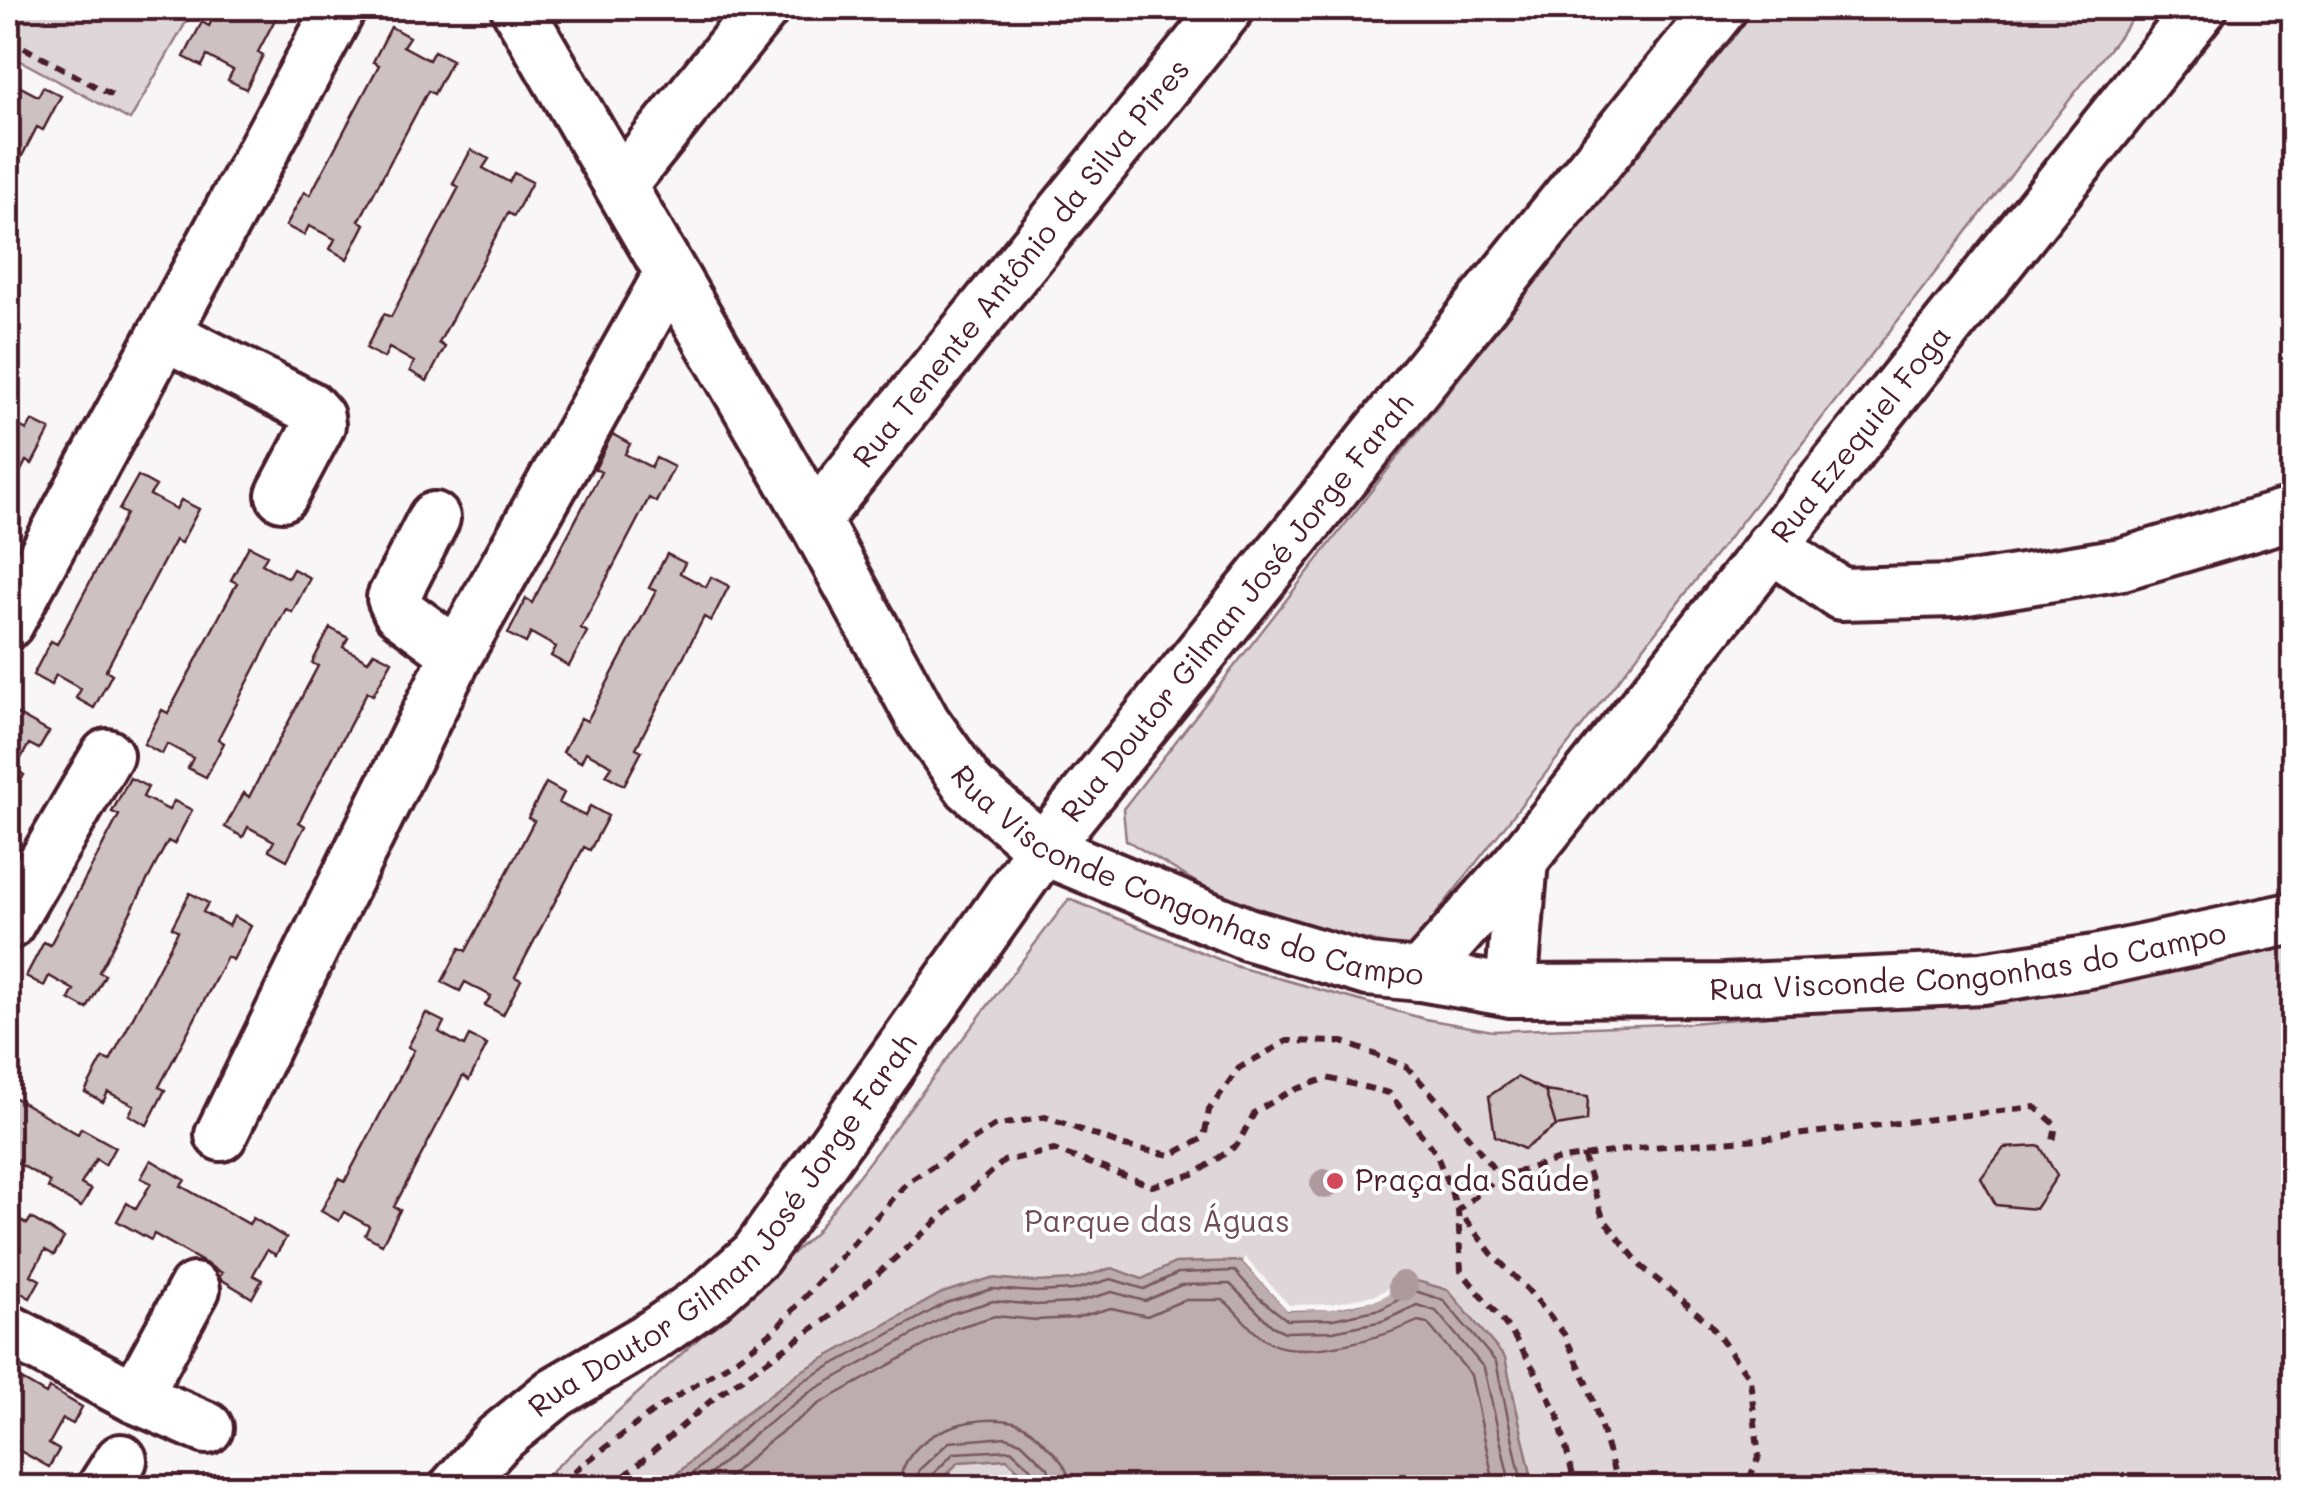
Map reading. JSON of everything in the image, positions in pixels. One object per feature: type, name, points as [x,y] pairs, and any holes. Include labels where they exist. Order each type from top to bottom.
[{"type":"street","points":[[8,623],[340,8]]},
{"type":"street","name":"Rua Visconde Congonhas do Campo","points":[[517,8],[814,520],[924,722],[970,787],[1043,849],[1247,934],[1368,970],[1511,991],[1724,990],[1982,978],[2095,961],[2294,918]]},
{"type":"street","points":[[620,185],[763,8]]},
{"type":"street","name":"Rua Tenente Antônio da Silva Pires","points":[[814,520],[1228,8]]},
{"type":"street","name":"Rua Doutor Gilman José Jorge Farah","points":[[455,1488],[498,1438],[556,1392],[652,1336],[710,1296],[756,1255],[1043,849],[1720,8]]},
{"type":"street","name":"Rua Ezequiel Foga","points":[[1420,975],[1522,860],[2201,8]]},
{"type":"street","points":[[221,1135],[457,654],[670,274]]},
{"type":"street","points":[[164,334],[309,408],[318,417],[319,425],[282,495]]},
{"type":"street","points":[[1771,546],[1840,594],[1954,591],[2122,564],[2294,513]]},
{"type":"street","points":[[434,518],[393,598],[398,611],[457,654]]},
{"type":"street","points":[[8,924],[107,756]]},
{"type":"street","points":[[1511,991],[1522,860]]},
{"type":"street","points":[[135,1397],[194,1289]]},
{"type":"street","points":[[8,1330],[135,1397],[207,1428]]},
{"type":"path","points":[[8,38],[117,98]]},
{"type":"path","points":[[565,1488],[578,1469],[636,1424],[776,1329],[906,1182],[994,1126],[1046,1117],[1124,1146],[1172,1155],[1204,1138],[1210,1110],[1239,1068],[1288,1042],[1343,1042],[1407,1068],[1500,1176]]},
{"type":"path","points":[[611,1488],[714,1398],[828,1318],[1004,1160],[1054,1150],[1152,1186],[1198,1173],[1237,1145],[1255,1112],[1289,1092],[1327,1078],[1389,1093],[1436,1153],[1458,1210],[1564,1334],[1589,1387],[1619,1488]]},
{"type":"path","points":[[1458,1210],[1500,1176],[1556,1160],[2034,1107],[2056,1125],[2052,1148]]},
{"type":"path","points":[[1584,1156],[1603,1218],[1641,1266],[1710,1324],[1750,1379],[1759,1457],[1745,1488]]},
{"type":"path","points":[[1458,1210],[1461,1271],[1510,1330],[1535,1371],[1558,1415],[1576,1488]]},
{"type":"green space","points":[[8,8],[194,8],[130,120],[8,54]]},
{"type":"green space","points":[[1748,8],[2141,8],[1409,949],[1311,928],[1204,887],[1126,840],[1123,809]]},
{"type":"green space","name":"Parque das Águas","points":[[1069,899],[1238,967],[1425,1019],[1493,1031],[1691,1023],[1945,1000],[2293,929],[2293,1487],[533,1488],[814,1234]]},
{"type":"water","points":[[1242,1261],[1288,1310],[1353,1304],[1382,1296],[1414,1280],[1448,1290],[1505,1358],[1534,1487],[1036,1487],[1007,1459],[959,1462],[933,1487],[661,1488],[743,1415],[798,1373],[942,1293],[991,1278],[1073,1280],[1112,1268],[1142,1279],[1175,1263]]},
{"type":"pier","points":[[1245,1257],[1289,1305],[1331,1304],[1377,1294],[1407,1278],[1414,1280],[1379,1299],[1331,1309],[1287,1310],[1242,1261]]},
{"type":"building","points":[[218,8],[281,8],[258,52],[263,55],[246,89],[228,80],[233,70],[207,56],[202,66],[184,57],[202,22],[209,26]]},
{"type":"building","points":[[391,27],[409,37],[403,46],[429,60],[434,51],[452,60],[434,94],[428,91],[359,221],[365,224],[347,259],[330,249],[335,239],[309,226],[304,235],[286,226],[304,192],[310,195],[379,65],[373,62]]},
{"type":"building","points":[[8,68],[18,73],[13,83],[38,96],[43,87],[61,96],[43,130],[37,127],[8,183]]},
{"type":"building","points":[[471,150],[489,159],[483,168],[509,182],[514,173],[532,182],[514,216],[508,213],[439,343],[445,347],[427,381],[410,371],[414,362],[389,348],[384,358],[366,348],[384,314],[391,317],[459,187],[453,184]]},
{"type":"building","points":[[8,420],[27,430],[32,421],[50,430],[32,464],[26,461],[8,496]]},
{"type":"building","points":[[612,434],[630,444],[625,454],[651,467],[656,458],[674,467],[656,502],[649,498],[581,628],[587,632],[569,666],[551,656],[556,647],[531,633],[526,643],[508,634],[526,599],[532,603],[601,472],[595,469]]},
{"type":"building","points":[[138,476],[156,486],[150,495],[176,509],[181,500],[199,509],[181,543],[175,540],[106,670],[112,674],[94,708],[76,698],[81,689],[56,675],[51,685],[33,675],[51,641],[57,644],[126,514],[119,510]]},
{"type":"building","points":[[249,546],[267,555],[262,564],[288,578],[293,569],[310,578],[292,612],[286,609],[218,739],[224,743],[206,777],[188,768],[193,758],[167,744],[162,754],[144,744],[162,710],[168,713],[237,583],[231,580]]},
{"type":"building","points":[[667,554],[685,563],[680,573],[706,587],[711,577],[729,586],[711,621],[704,617],[636,748],[642,751],[624,785],[606,775],[612,766],[586,752],[581,762],[563,752],[581,718],[587,721],[656,591],[649,588]]},
{"type":"building","points":[[330,628],[348,638],[343,647],[368,661],[374,652],[392,661],[373,695],[367,692],[299,822],[305,826],[287,860],[269,850],[274,841],[248,827],[243,837],[225,827],[244,793],[249,797],[318,666],[312,663]]},
{"type":"building","points":[[15,713],[49,732],[39,749],[29,744],[15,769],[24,775],[14,793],[8,788],[8,717],[11,719]]},
{"type":"building","points":[[130,778],[148,787],[143,797],[169,810],[174,801],[192,810],[174,844],[168,841],[99,972],[105,975],[87,1009],[69,999],[74,990],[49,976],[44,986],[26,976],[44,942],[50,945],[119,815],[112,812]]},
{"type":"building","points":[[546,783],[564,793],[559,803],[585,816],[590,806],[608,816],[590,850],[584,847],[515,977],[521,980],[503,1015],[485,1005],[491,996],[465,982],[460,991],[442,982],[460,948],[466,951],[534,821],[528,818]]},
{"type":"building","points":[[190,893],[208,903],[203,912],[229,926],[234,916],[251,926],[233,960],[227,957],[159,1087],[165,1090],[147,1125],[129,1115],[134,1105],[108,1092],[103,1102],[85,1092],[103,1058],[110,1061],[178,931],[172,927]]},
{"type":"building","points":[[426,1013],[444,1022],[439,1032],[464,1046],[469,1036],[487,1045],[469,1080],[463,1076],[394,1207],[400,1210],[382,1244],[365,1235],[369,1226],[344,1212],[339,1221],[321,1211],[339,1178],[345,1181],[414,1050],[408,1047]]},
{"type":"building","points":[[1517,1077],[1545,1091],[1556,1126],[1524,1149],[1495,1136],[1489,1096]]},
{"type":"building","points":[[1545,1091],[1588,1097],[1587,1121],[1556,1126]]},
{"type":"building","points":[[8,1094],[78,1134],[81,1128],[115,1147],[105,1165],[96,1159],[81,1184],[91,1190],[81,1207],[48,1188],[50,1182],[8,1157]]},
{"type":"building","points":[[2040,1146],[2057,1176],[2035,1209],[1996,1205],[1981,1178],[2004,1148]]},
{"type":"building","points":[[151,1160],[185,1180],[181,1186],[249,1224],[253,1218],[286,1238],[276,1255],[267,1250],[253,1275],[262,1280],[252,1298],[219,1278],[222,1273],[154,1234],[151,1240],[117,1221],[127,1203],[136,1209],[151,1183],[141,1178]]},
{"type":"building","points":[[8,1213],[27,1224],[31,1218],[64,1238],[54,1255],[45,1250],[31,1275],[40,1280],[30,1298],[8,1285]]},
{"type":"building","points":[[8,1372],[46,1394],[49,1388],[82,1407],[73,1424],[63,1419],[49,1444],[59,1450],[49,1467],[15,1448],[19,1442],[8,1436]]},
{"type":"place","name":"Praça da Saúde","points":[[1335,1181]]}]
